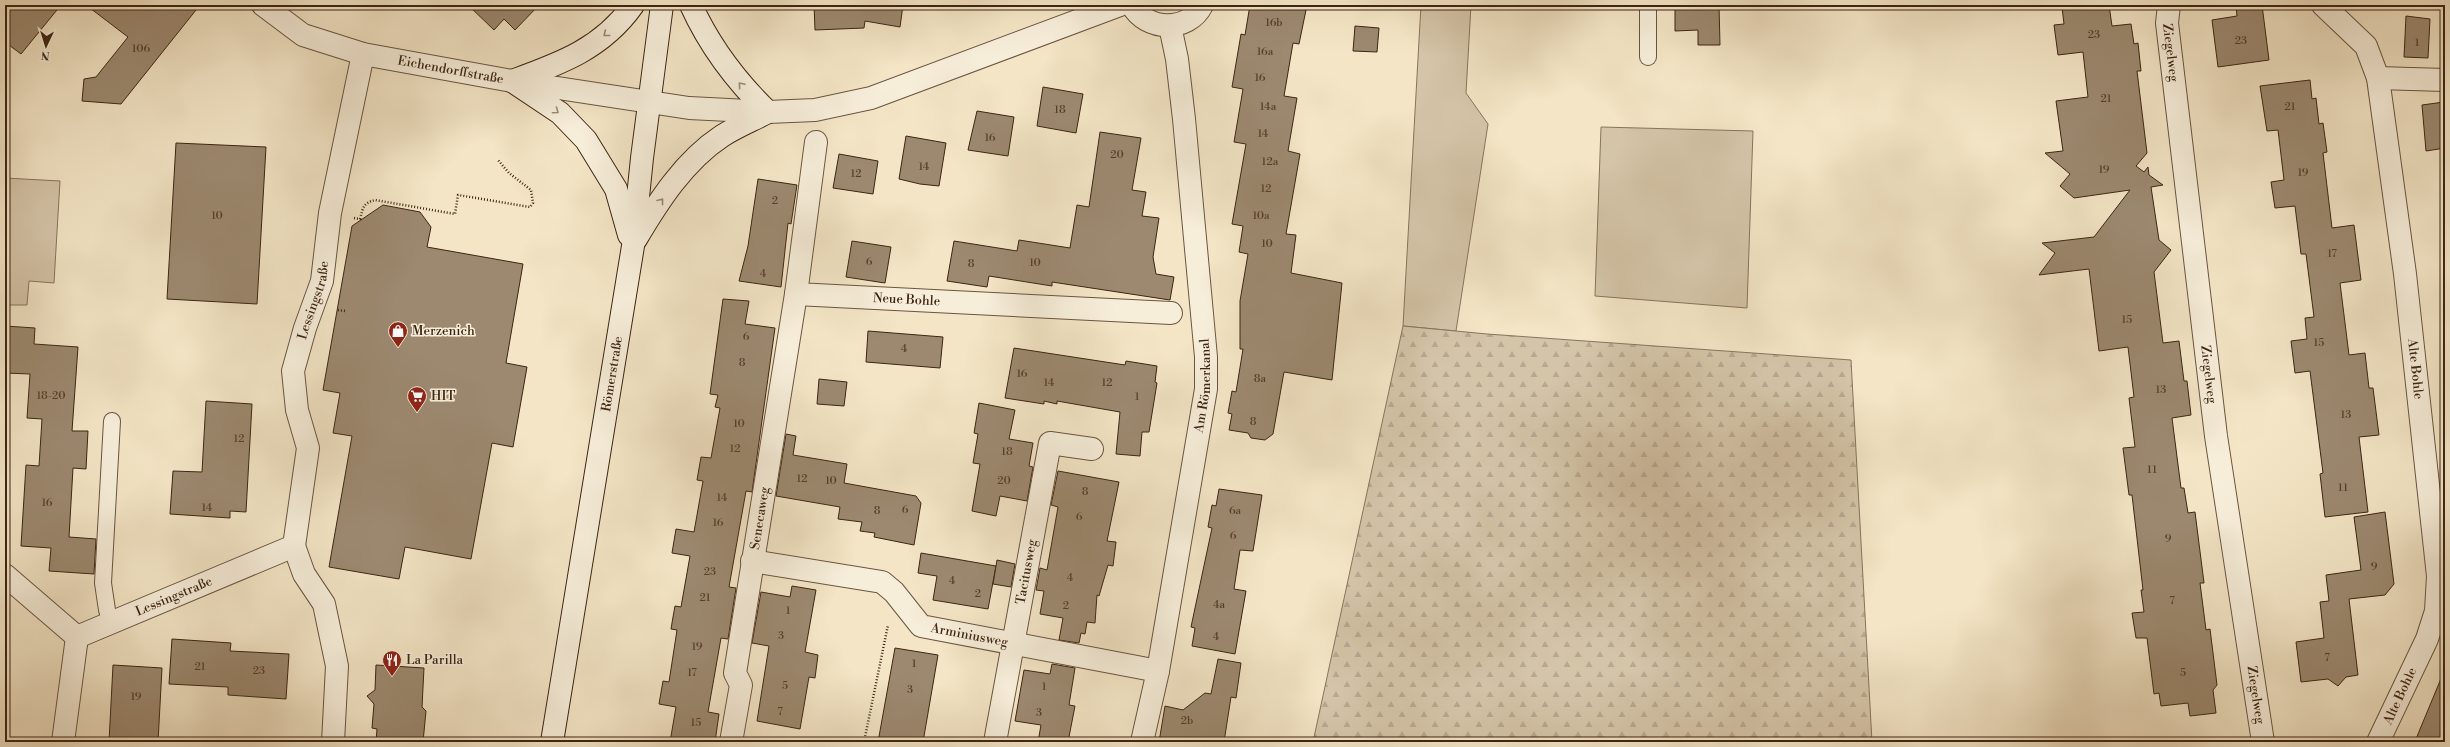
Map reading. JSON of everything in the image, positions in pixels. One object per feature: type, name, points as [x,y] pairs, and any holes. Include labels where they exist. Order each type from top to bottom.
[{"type":"street","name":"Eichendorffstraße","points":[[263,5],[303,35],[363,54],[512,81],[650,102]]},
{"type":"street","points":[[512,81],[568,60],[610,32],[633,5]]},
{"type":"street","name":"Römerstraße","points":[[552,742],[633,246],[642,158],[662,5]]},
{"type":"street","points":[[691,5],[711,44],[741,86],[768,112]]},
{"type":"street","points":[[650,102],[707,110],[768,112],[815,110],[871,98],[1120,5]]},
{"type":"street","points":[[1132,5],[1142,17],[1150,22],[1170,26],[1182,23],[1192,17],[1202,5]]},
{"type":"street","name":"Ziegelweg","points":[[2170,5],[2167,23],[2216,436],[2263,742]]},
{"type":"street","name":"Alte Bohle","points":[[2323,5],[2366,46],[2378,78],[2405,274],[2438,576],[2436,611],[2427,639],[2378,742]]},
{"type":"street","name":"Am Römerkanal","points":[[1142,742],[1158,671],[1206,389],[1206,357],[1184,119],[1177,59],[1170,26]]},
{"type":"street","name":"Lessingstraße","points":[[333,742],[337,666],[324,604],[304,574],[294,546],[308,448],[297,410],[293,371],[305,328],[322,281],[330,213],[363,54]]},
{"type":"street","points":[[2378,78],[2445,80]]},
{"type":"street","points":[[512,81],[560,113],[586,140],[616,189],[633,246]]},
{"type":"street","points":[[633,246],[655,208],[690,163],[722,136],[768,112]]},
{"type":"street","points":[[796,294],[816,142]]},
{"type":"street","name":"Neue Bohle","points":[[796,294],[1171,313]]},
{"type":"street","name":"Senecaweg","points":[[731,742],[741,685],[735,672],[796,294]]},
{"type":"street","name":"Tacitusweg","points":[[995,742],[1050,443],[1092,449]]},
{"type":"street","name":"Lessingstraße","points":[[77,637],[294,546]]},
{"type":"street","name":"Arminiusweg","points":[[752,561],[882,582],[894,592],[921,626],[1158,671]]},
{"type":"street","points":[[5,575],[77,637],[63,742]]},
{"type":"lane","points":[[1648,5],[1648,57]]},
{"type":"lane","points":[[111,623],[107,610],[103,583],[112,421]]},
{"type":"path","points":[[360,219],[363,207],[367,202],[375,200],[455,214],[458,195],[530,207],[533,203],[531,190],[509,173],[498,160]]},
{"type":"path","points":[[864,742],[894,592]]},
{"type":"green space","points":[[1421,5],[1471,5],[1466,93],[1488,124],[1456,331],[1403,326]]},
{"type":"green space","points":[[1601,127],[1753,131],[1747,308],[1595,296]]},
{"type":"green space","points":[[5,178],[60,181],[54,283],[29,281],[27,305],[5,305]]},
{"type":"green space","points":[[1403,326],[1487,334],[1851,360],[1872,742],[1313,742]]},
{"type":"building","points":[[5,5],[61,5],[21,54],[5,42]]},
{"type":"building","points":[[86,5],[200,5],[121,104],[82,101],[84,79],[96,77],[128,37]]},
{"type":"building","points":[[468,5],[539,5],[515,30],[504,19],[494,30]]},
{"type":"building","points":[[814,5],[903,5],[900,27],[865,21],[864,28],[815,30]]},
{"type":"building","points":[[1250,5],[1278,5],[1306,10],[1299,44],[1293,43],[1284,96],[1297,98],[1288,151],[1300,154],[1286,234],[1296,235],[1291,273],[1342,283],[1332,380],[1284,372],[1273,434],[1265,440],[1251,438],[1248,433],[1229,430],[1232,414],[1228,413],[1232,391],[1236,392],[1243,349],[1240,349],[1240,301],[1248,254],[1239,252],[1243,226],[1232,224],[1246,144],[1234,142],[1243,89],[1232,87],[1241,34],[1245,35]]},
{"type":"building","points":[[1675,5],[1719,5],[1720,45],[1698,45],[1698,30],[1675,31]]},
{"type":"building","points":[[2074,5],[2109,5],[2112,26],[2131,24],[2134,44],[2138,43],[2141,71],[2137,71],[2147,153],[2136,166],[2144,172],[2148,167],[2149,175],[2163,185],[2151,187],[2159,240],[2171,250],[2154,272],[2163,343],[2179,341],[2184,381],[2187,381],[2191,415],[2172,418],[2181,488],[2184,488],[2188,513],[2195,512],[2204,583],[2200,583],[2206,630],[2210,629],[2217,685],[2213,690],[2216,713],[2190,716],[2188,703],[2161,706],[2159,693],[2154,694],[2147,638],[2136,638],[2132,613],[2144,612],[2141,590],[2143,590],[2132,495],[2129,495],[2123,448],[2135,447],[2129,398],[2134,397],[2128,347],[2099,351],[2089,269],[2039,275],[2055,253],[2042,243],[2094,237],[2130,190],[2074,198],[2060,186],[2070,174],[2045,153],[2063,151],[2056,101],[2088,97],[2083,52],[2058,55],[2054,25],[2064,24],[2062,7]]},
{"type":"building","points":[[2236,5],[2262,5],[2269,60],[2218,67],[2212,20],[2237,16]]},
{"type":"building","points":[[2406,16],[2430,19],[2428,58],[2404,57]]},
{"type":"building","points":[[1355,26],[1379,28],[1377,52],[1353,51]]},
{"type":"building","points":[[2310,80],[2312,99],[2316,98],[2319,124],[2323,123],[2327,152],[2323,153],[2332,228],[2354,225],[2361,280],[2340,283],[2349,355],[2365,353],[2369,388],[2373,388],[2379,435],[2359,437],[2368,512],[2325,517],[2320,474],[2323,473],[2310,371],[2295,373],[2291,341],[2307,339],[2305,318],[2314,317],[2306,254],[2301,254],[2295,206],[2275,208],[2271,182],[2284,180],[2278,130],[2267,131],[2260,86]]},
{"type":"building","points":[[1043,87],[1083,94],[1076,133],[1037,126]]},
{"type":"building","points":[[2444,102],[2445,148],[2426,151],[2422,105]]},
{"type":"building","points":[[977,111],[1014,117],[1008,156],[968,150]]},
{"type":"building","points":[[1100,132],[1141,138],[1132,190],[1146,192],[1142,216],[1159,218],[1153,257],[1156,274],[1174,277],[1170,300],[1052,282],[1052,286],[989,276],[987,287],[947,281],[954,241],[1017,251],[1019,240],[1070,248],[1077,205],[1089,207]]},
{"type":"building","points":[[906,136],[946,143],[939,186],[920,184],[899,179]]},
{"type":"building","points":[[176,143],[266,147],[257,304],[167,299]]},
{"type":"building","points":[[839,154],[878,161],[873,194],[833,188]]},
{"type":"building","points":[[758,179],[797,185],[791,224],[788,223],[781,287],[739,281],[748,246]]},
{"type":"building","name":"HIT","points":[[383,205],[420,212],[431,227],[427,247],[523,264],[506,363],[527,367],[513,447],[492,443],[471,559],[405,547],[399,579],[329,567],[352,436],[333,433],[340,393],[323,390],[352,226]]},
{"type":"building","points":[[852,241],[891,247],[885,283],[846,277]]},
{"type":"building","points":[[723,299],[749,301],[745,324],[775,328],[752,492],[746,491],[729,587],[736,588],[728,639],[721,638],[708,712],[719,714],[715,742],[670,742],[676,707],[659,704],[663,681],[669,682],[677,630],[671,629],[673,617],[675,606],[681,607],[690,556],[672,553],[676,529],[694,532],[703,481],[697,480],[701,457],[711,458],[720,408],[715,407],[718,395],[710,394]]},
{"type":"building","points":[[5,326],[35,328],[34,344],[78,347],[72,431],[88,431],[86,469],[73,468],[69,537],[96,539],[94,574],[49,571],[51,548],[21,546],[26,465],[39,466],[42,419],[27,418],[30,374],[5,373]]},
{"type":"building","points":[[868,331],[943,337],[940,368],[866,362]]},
{"type":"building","points":[[1014,348],[1125,365],[1126,361],[1157,366],[1155,382],[1157,383],[1149,432],[1142,432],[1140,456],[1116,454],[1120,412],[1057,401],[1057,404],[1044,401],[1044,404],[1005,398]]},
{"type":"building","points":[[819,379],[847,382],[844,406],[817,404]]},
{"type":"building","points":[[206,401],[252,404],[246,512],[230,511],[230,518],[170,514],[173,471],[202,472]]},
{"type":"building","points":[[979,403],[1015,410],[1009,439],[1033,443],[1029,466],[1033,467],[1027,501],[1000,496],[996,516],[972,511],[980,464],[973,463],[978,434],[974,433]]},
{"type":"building","points":[[786,434],[796,436],[793,455],[847,464],[844,483],[916,496],[921,503],[914,545],[874,537],[875,533],[860,531],[862,522],[838,519],[840,507],[776,496]]},
{"type":"building","points":[[1058,471],[1119,482],[1107,541],[1116,542],[1113,566],[1108,565],[1099,596],[1097,595],[1095,623],[1087,622],[1085,634],[1081,633],[1079,643],[1059,640],[1063,618],[1040,614],[1044,591],[1036,590],[1040,568],[1047,570],[1058,507],[1051,505]]},
{"type":"building","points":[[1219,489],[1262,495],[1253,551],[1240,550],[1234,589],[1246,591],[1235,654],[1192,646],[1195,628],[1191,627],[1212,528],[1208,527],[1212,505],[1216,506]]},
{"type":"building","points":[[2385,512],[2394,584],[2385,595],[2349,599],[2358,675],[2346,677],[2338,686],[2328,679],[2301,682],[2296,642],[2324,638],[2320,602],[2329,601],[2326,575],[2361,570],[2354,517]]},
{"type":"building","points":[[921,553],[996,566],[988,609],[933,600],[937,576],[918,573]]},
{"type":"building","points":[[997,560],[1015,564],[1011,587],[993,584]]},
{"type":"building","points":[[792,586],[816,590],[805,652],[818,655],[815,678],[809,677],[800,729],[757,721],[769,646],[752,643],[761,592],[790,597]]},
{"type":"building","points":[[172,639],[231,643],[230,651],[289,654],[286,699],[228,695],[228,687],[169,684]]},
{"type":"building","points":[[895,648],[938,655],[923,742],[878,742]]},
{"type":"building","points":[[1218,659],[1241,663],[1236,698],[1231,697],[1224,742],[1159,742],[1165,706],[1183,710],[1205,693],[1211,694]]},
{"type":"building","points":[[1052,664],[1075,668],[1069,705],[1075,706],[1068,742],[1038,742],[1041,725],[1015,721],[1024,670],[1050,674]]},
{"type":"building","points":[[113,665],[162,668],[158,742],[109,742]]},
{"type":"building","points":[[376,665],[424,668],[422,707],[426,711],[423,742],[376,742],[377,729],[372,728],[374,704],[367,696],[375,690]]},
{"type":"building","points":[[2445,669],[2445,742],[2415,742],[2418,734]]},
{"type":"place","name":"Merzenich","points":[[398,348]]},
{"type":"place","name":"HIT","points":[[417,413]]},
{"type":"place","name":"La Parilla","points":[[392,677]]}]
